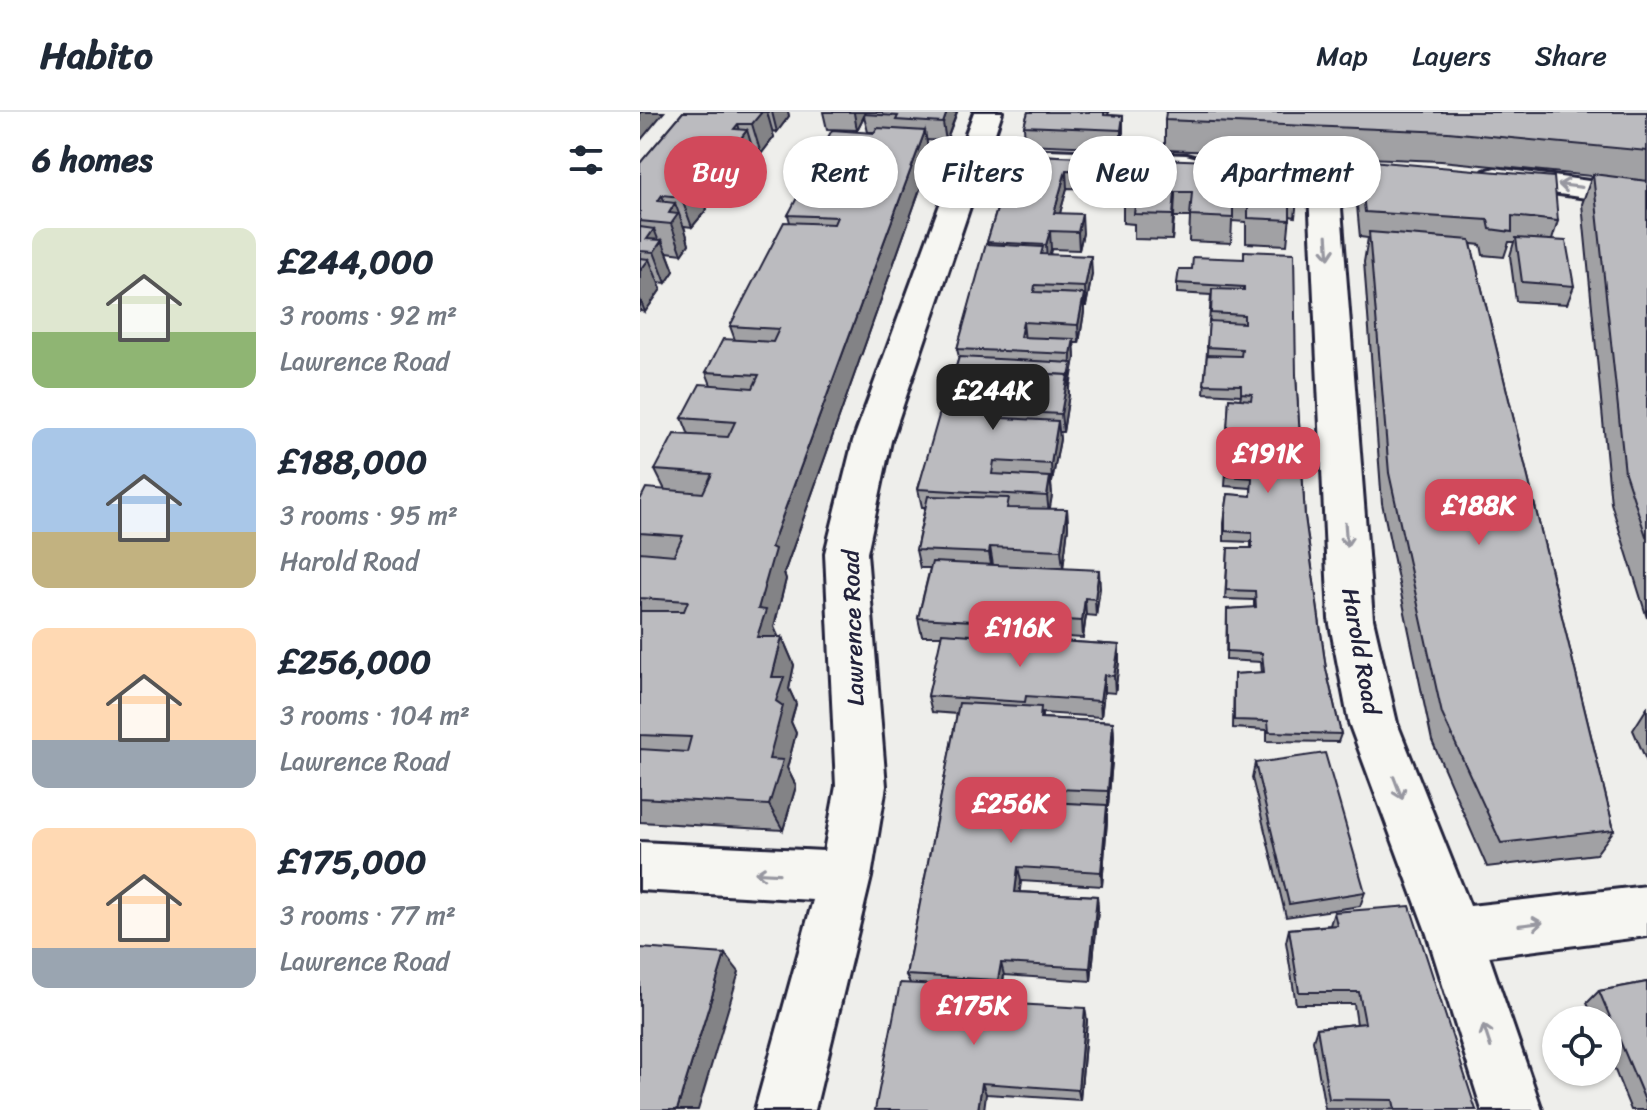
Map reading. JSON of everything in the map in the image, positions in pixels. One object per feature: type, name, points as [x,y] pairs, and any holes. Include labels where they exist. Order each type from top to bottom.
[{"type":"street","name":"Lawrence Road","points":[[980,136],[988,112]]},
{"type":"street","points":[[1052,159],[1193,164]]},
{"type":"street","points":[[1470,174],[1647,198]]},
{"type":"street","name":"Lawrence Road","points":[[785,1110],[845,877],[861,786],[846,553],[872,441],[955,208]]},
{"type":"street","name":"Harold Road","points":[[1325,208],[1351,619],[1373,723],[1454,934],[1512,1110]]},
{"type":"street","points":[[640,866],[845,877]]},
{"type":"street","points":[[1454,934],[1647,911]]},
{"type":"building","points":[[683,112],[762,112],[752,124],[738,124],[734,129],[747,130],[742,136],[664,136],[664,195],[658,201],[664,202],[664,208],[672,208],[669,213],[678,214],[671,224],[640,221],[640,163]]},
{"type":"building","points":[[865,112],[947,112],[943,123],[896,120],[898,116]]},
{"type":"building","points":[[1028,112],[1104,112],[1104,115],[1123,116],[1121,130],[1024,126]]},
{"type":"building","points":[[1166,112],[1647,112],[1647,151],[1448,132],[1165,120]]},
{"type":"building","points":[[877,128],[925,131],[923,136],[914,136],[914,161],[898,204],[898,136],[829,136],[832,130],[874,133]]},
{"type":"building","points":[[1052,156],[1068,157],[1068,170],[1054,213],[1082,214],[1078,232],[1050,231],[1046,245],[987,242],[997,208],[1052,208]]},
{"type":"building","points":[[1177,160],[1193,160],[1193,208],[1233,208],[1233,218],[1190,216],[1192,192],[1177,192]]},
{"type":"building","points":[[1381,162],[1554,177],[1558,221],[1512,216],[1512,232],[1490,229],[1488,220],[1365,212],[1365,208],[1381,208]]},
{"type":"building","points":[[1593,174],[1647,181],[1647,539],[1625,473]]},
{"type":"building","points":[[792,208],[896,208],[771,547],[775,549],[758,609],[766,610],[757,637],[782,637],[772,677],[784,677],[776,701],[783,706],[769,759],[783,760],[769,805],[640,798],[640,749],[687,752],[691,737],[640,735],[640,611],[684,611],[688,601],[640,598],[640,552],[674,555],[683,536],[640,533],[640,500],[646,488],[703,493],[712,474],[655,470],[674,434],[728,437],[735,422],[682,418],[700,384],[753,388],[759,375],[706,372],[723,339],[773,342],[779,329],[730,326],[784,222],[834,224],[837,217],[788,215]]},
{"type":"building","points":[[1135,208],[1174,208],[1173,215],[1134,214]]},
{"type":"building","points":[[1248,208],[1290,208],[1290,220],[1248,218]]},
{"type":"building","points":[[640,227],[654,229],[647,239],[662,240],[654,252],[640,251]]},
{"type":"building","points":[[1369,232],[1470,240],[1614,830],[1501,843],[1442,714],[1389,473]]},
{"type":"building","points":[[1516,238],[1566,241],[1574,286],[1522,282]]},
{"type":"building","points":[[986,244],[1043,247],[1041,254],[1091,256],[1085,287],[1035,285],[1034,292],[1084,294],[1078,325],[1023,322],[1020,337],[1074,339],[1071,354],[957,349]]},
{"type":"building","points":[[1244,251],[1294,253],[1296,375],[1305,517],[1326,669],[1341,734],[1269,732],[1268,721],[1234,720],[1234,674],[1264,672],[1262,653],[1227,651],[1227,609],[1256,607],[1255,591],[1226,590],[1228,548],[1252,548],[1252,533],[1225,531],[1228,494],[1251,496],[1252,478],[1226,476],[1228,444],[1251,445],[1252,438],[1252,430],[1227,429],[1229,398],[1251,400],[1252,394],[1241,393],[1241,385],[1204,384],[1207,355],[1241,356],[1242,349],[1207,347],[1209,321],[1244,323],[1244,315],[1211,313],[1212,289],[1244,290],[1244,287],[1177,283],[1179,269],[1192,269],[1193,257],[1244,259]]},
{"type":"building","points":[[640,258],[649,259],[640,271]]},
{"type":"building","points":[[959,357],[1072,363],[1068,377],[955,370]]},
{"type":"building","points":[[952,370],[1068,375],[1061,414],[1003,411],[1002,418],[1058,421],[1051,464],[994,461],[992,474],[1050,477],[1047,496],[918,489]]},
{"type":"building","points":[[928,496],[1009,498],[1007,508],[1067,509],[1061,550],[990,547],[989,553],[916,550]]},
{"type":"building","points":[[932,562],[1099,570],[1095,599],[1085,598],[1082,621],[1011,617],[1010,623],[918,618]]},
{"type":"building","points":[[942,633],[1119,645],[1114,676],[1104,675],[1100,701],[1026,696],[1025,702],[928,696]]},
{"type":"building","points":[[959,703],[1041,707],[1040,718],[1113,722],[1108,791],[1030,788],[1028,801],[1107,805],[1101,872],[1018,867],[1015,892],[1097,896],[1090,968],[1001,963],[998,980],[906,975]]},
{"type":"building","points":[[1325,753],[1365,892],[1289,904],[1255,763]]},
{"type":"building","points":[[1410,906],[1476,1110],[1395,1110],[1393,1100],[1329,1099],[1317,1028],[1365,1023],[1359,992],[1299,992],[1289,929],[1337,925],[1334,912]]},
{"type":"building","points":[[640,948],[725,954],[677,1110],[640,1110]]},
{"type":"building","points":[[1647,982],[1647,1105],[1622,1046],[1622,1006],[1605,1006],[1599,991]]},
{"type":"building","points":[[900,983],[1000,988],[997,1003],[1085,1008],[1078,1090],[982,1083],[978,1110],[875,1110]]}]
